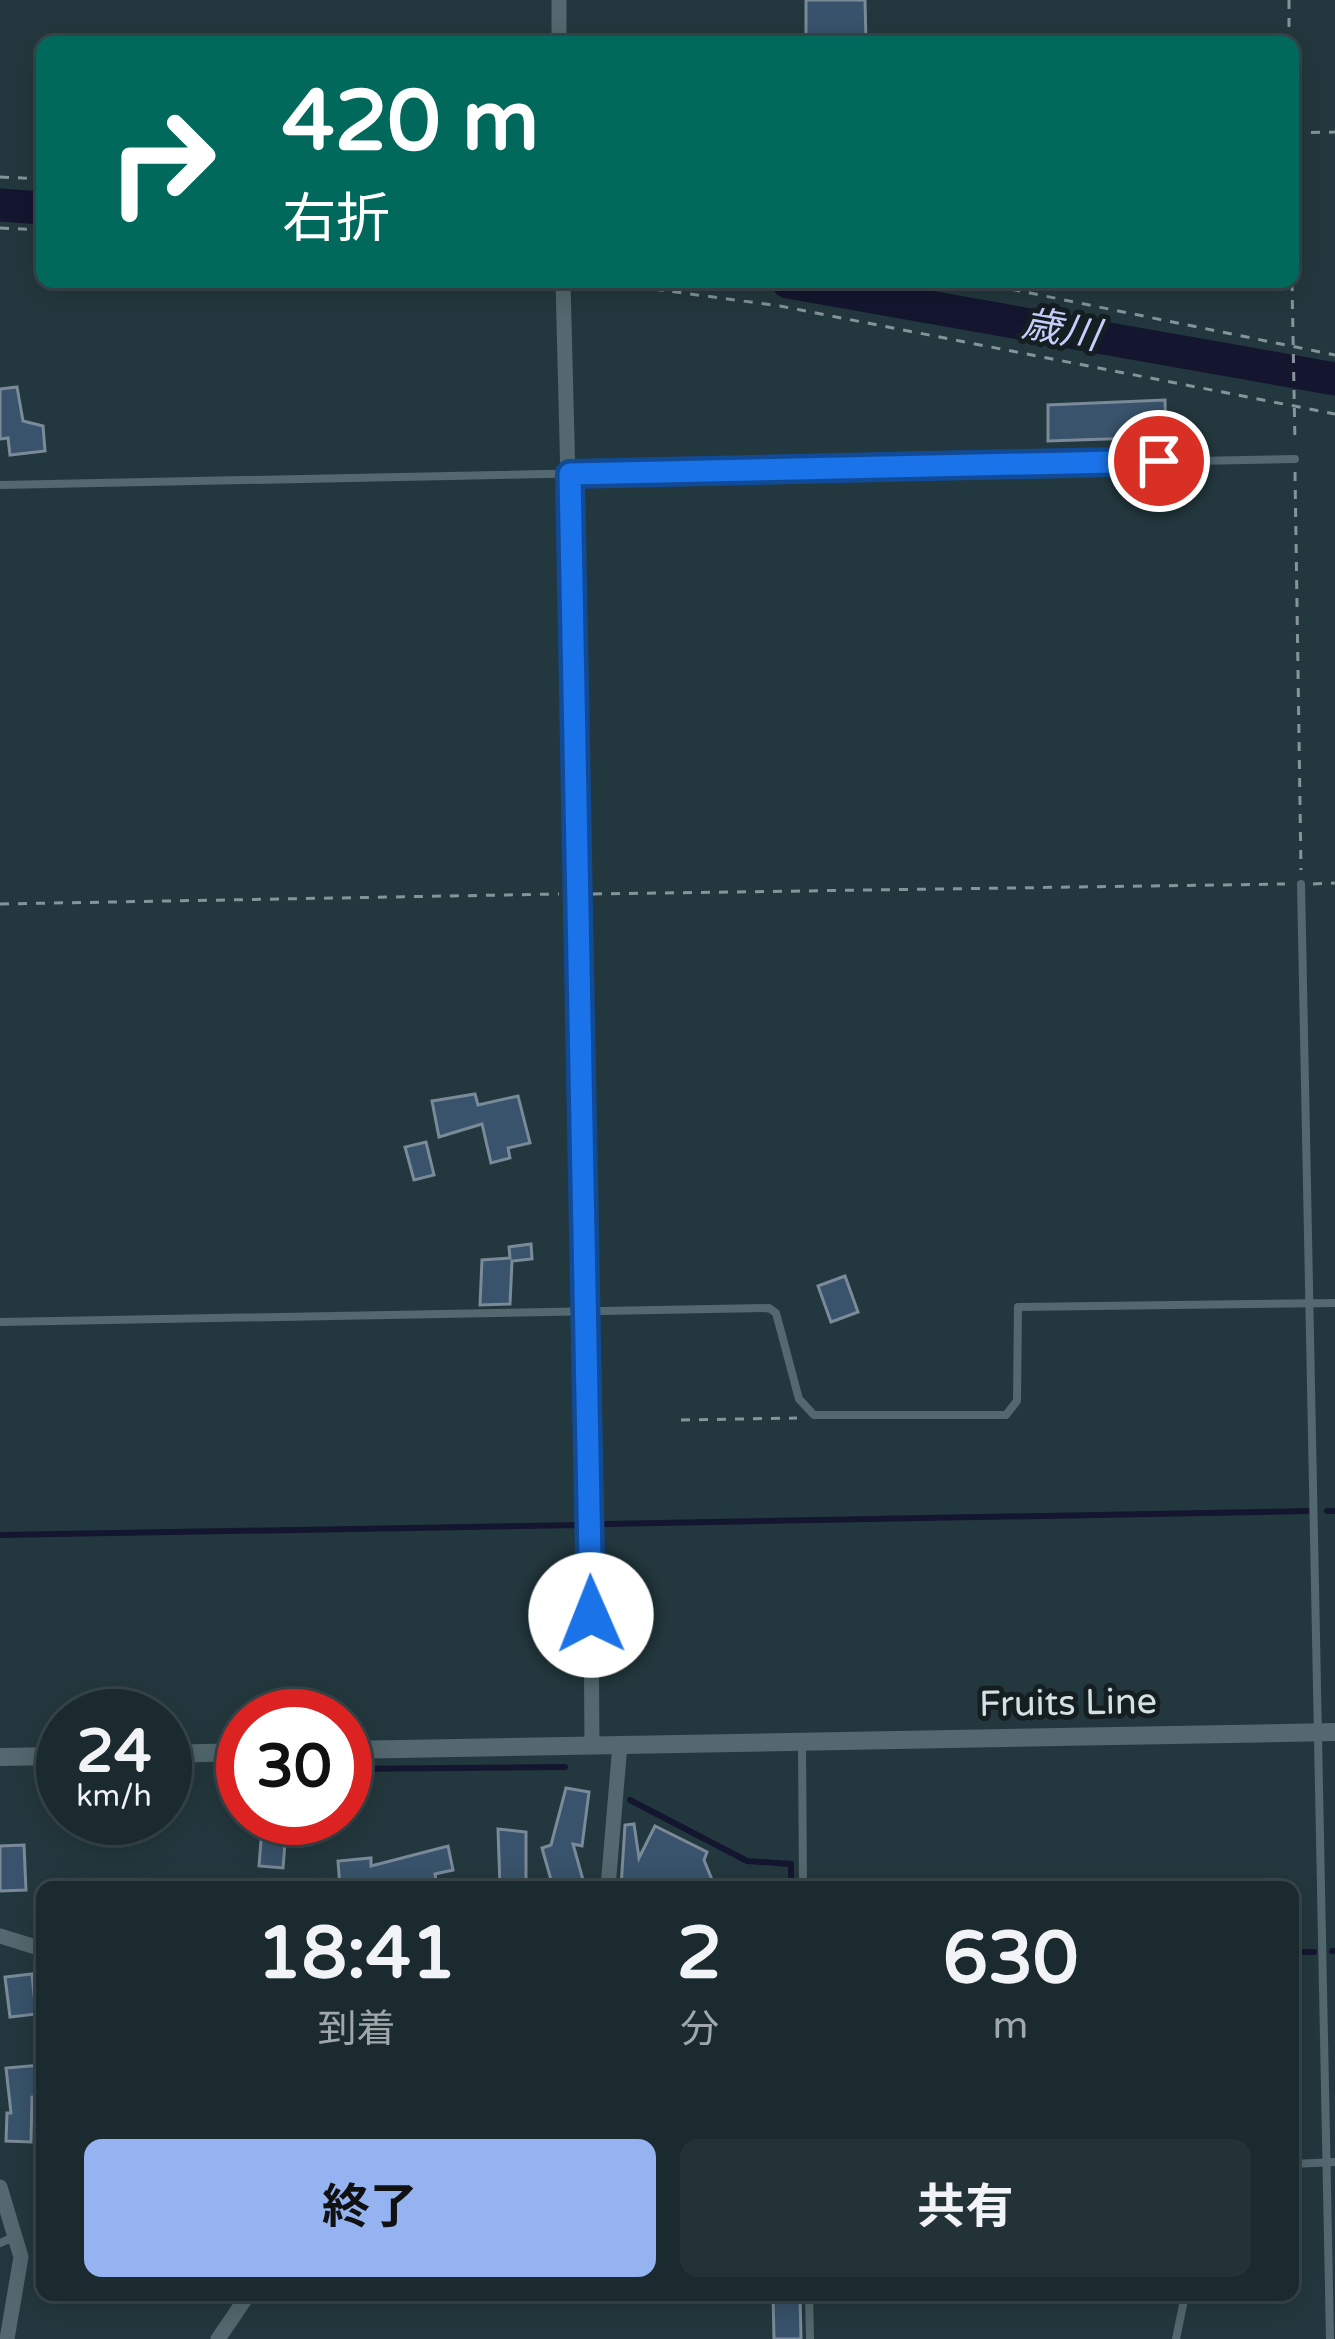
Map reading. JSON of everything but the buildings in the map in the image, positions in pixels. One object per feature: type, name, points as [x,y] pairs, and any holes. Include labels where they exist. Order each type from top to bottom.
[{"type":"street","points":[[559,0],[560,36]]},
{"type":"street","points":[[563,288],[589,1310],[592,1746]]},
{"type":"street","name":"Fruits Line","points":[[372,1750],[1326,1732]]},
{"type":"street","points":[[609,1881],[620,1744]]},
{"type":"street","points":[[0,1757],[36,1756]]},
{"type":"street","points":[[0,1936],[36,1946]]},
{"type":"street","points":[[0,2187],[21,2258],[7,2339]]},
{"type":"street","points":[[223,2338],[245,2301]]},
{"type":"lane","points":[[0,484],[1295,459]]},
{"type":"lane","points":[[1301,884],[1309,1303],[1326,1732],[1330,2339]]},
{"type":"lane","points":[[0,1322],[770,1308],[776,1313],[799,1399],[808,1410],[823,1415],[1013,1412],[1018,1307],[1335,1303]]},
{"type":"lane","points":[[802,1740],[803,1881]]},
{"type":"lane","points":[[1299,2164],[1330,2163]]},
{"type":"lane","points":[[0,2243],[17,2236]]},
{"type":"lane","points":[[809,2301],[810,2339]]},
{"type":"lane","points":[[1176,2339],[1184,2301]]},
{"type":"path","points":[[1289,0],[1289,36]]},
{"type":"path","points":[[1299,133],[1335,132]]},
{"type":"path","points":[[0,177],[36,179]]},
{"type":"path","points":[[0,228],[36,230]]},
{"type":"path","points":[[646,288],[780,306],[1335,414]]},
{"type":"path","points":[[1005,288],[1335,356]]},
{"type":"path","points":[[1292,288],[1301,884]]},
{"type":"path","points":[[0,904],[1335,883]]},
{"type":"path","points":[[681,1420],[798,1418],[808,1410]]},
{"type":"waterway","name":"歳川","points":[[0,205],[36,208]]},
{"type":"waterway","name":"歳川","points":[[822,288],[1335,379]]},
{"type":"waterway","points":[[606,1524],[1307,1511]]},
{"type":"waterway","points":[[1327,1511],[1335,1511]]},
{"type":"waterway","points":[[0,1535],[581,1525]]},
{"type":"waterway","points":[[372,1769],[565,1767]]},
{"type":"waterway","points":[[630,1800],[747,1861],[791,1864],[791,1881]]},
{"type":"waterway","points":[[1299,1952],[1314,1952]]},
{"type":"route","points":[[591,1615],[589,1310],[570,474],[1159,461]]}]
